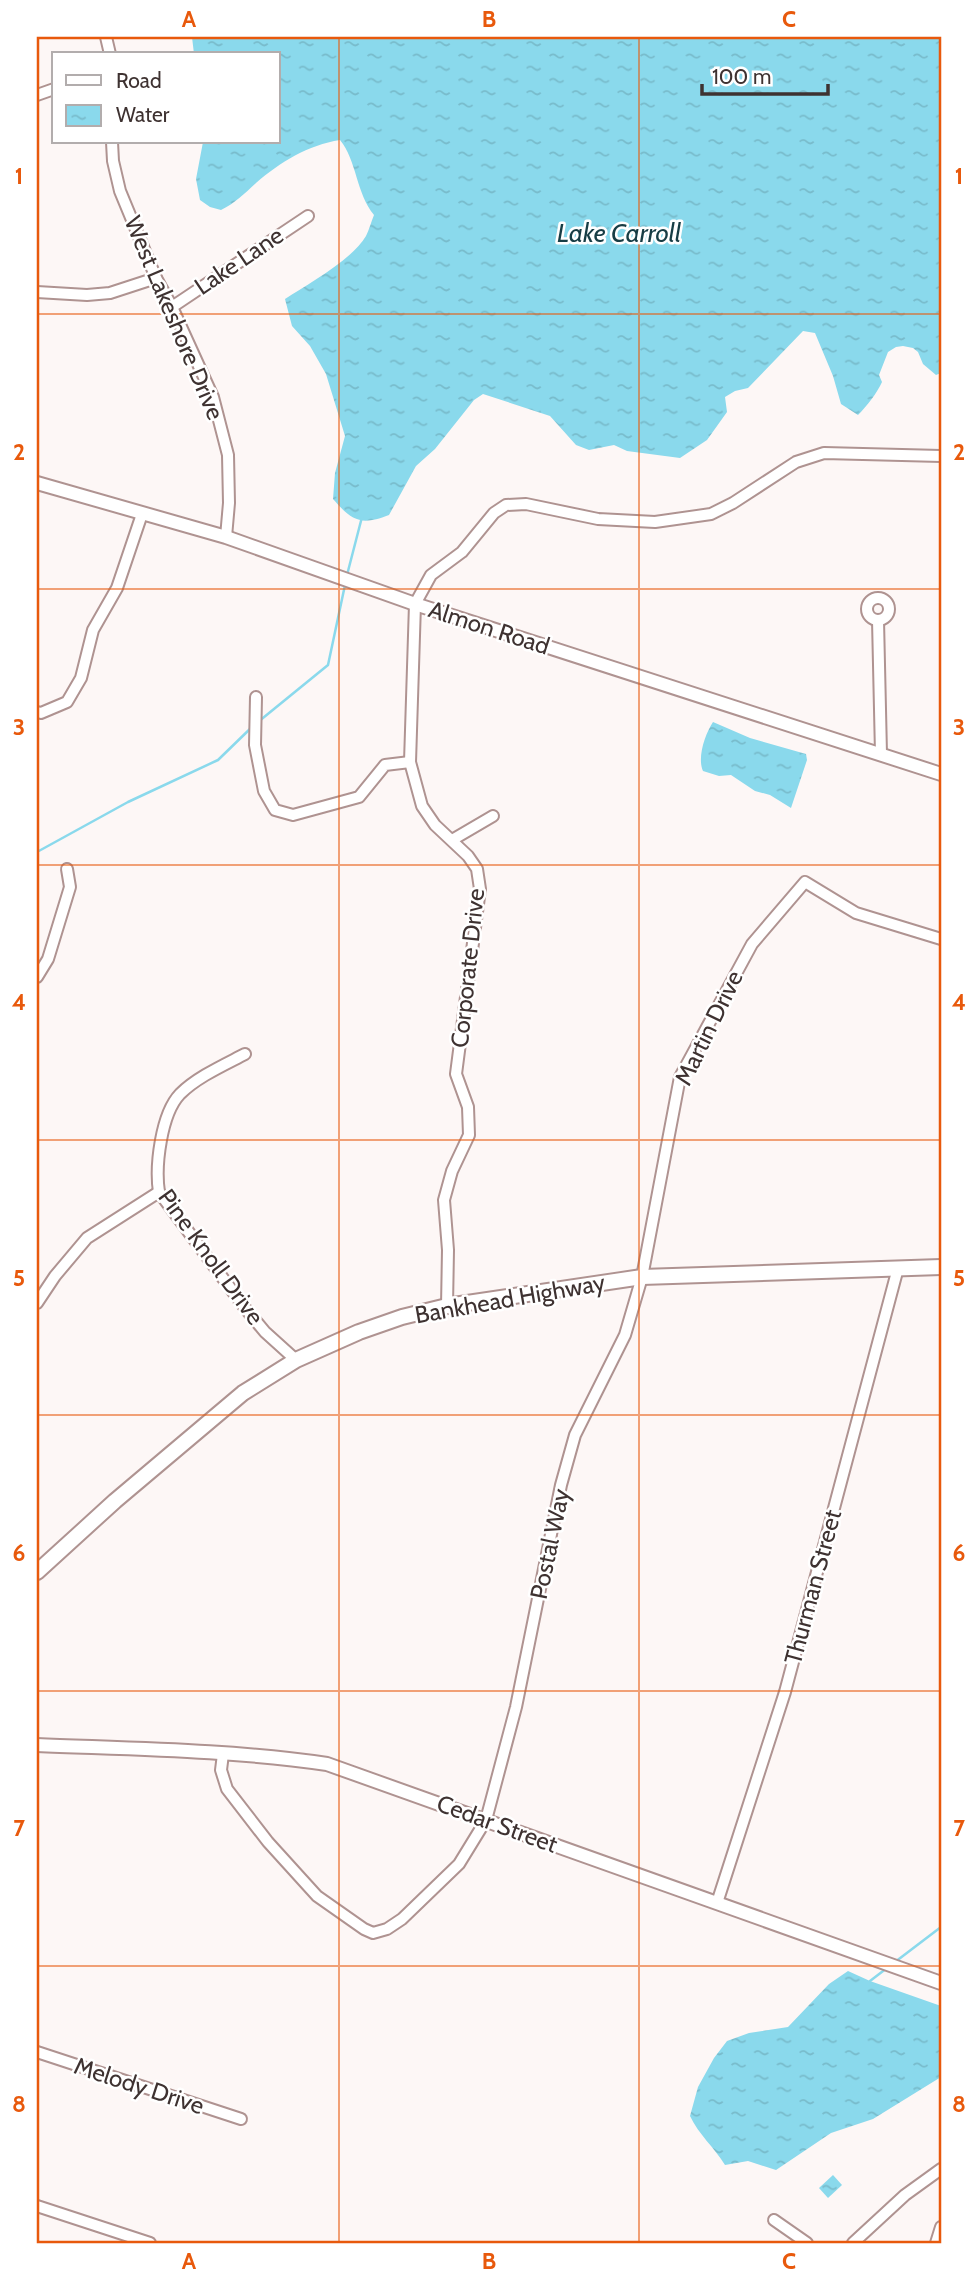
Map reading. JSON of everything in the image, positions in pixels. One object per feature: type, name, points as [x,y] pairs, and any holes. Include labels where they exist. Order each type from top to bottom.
[{"type":"main road","name":"Bankhead Highway","points":[[37,1572],[194,1432],[243,1393],[296,1360],[359,1332],[447,1306],[642,1277],[941,1267]]},
{"type":"street","name":"West Lakeshore Drive","points":[[112,144],[113,161],[121,191],[156,278],[213,397],[228,455],[229,503],[226,537]]},
{"type":"street","name":"Lake Lane","points":[[172,307],[308,216]]},
{"type":"street","points":[[37,292],[87,295],[110,293],[156,278]]},
{"type":"street","points":[[415,604],[431,575],[462,552],[494,513],[506,505],[526,504],[598,519],[655,522],[710,514],[733,503],[796,462],[824,453],[941,456]]},
{"type":"street","name":"Almon Road","points":[[37,483],[226,537],[415,604],[941,774]]},
{"type":"street","points":[[37,712],[41,713],[67,702],[82,678],[93,630],[117,588],[142,514]]},
{"type":"street","name":"Corporate Drive","points":[[415,604],[410,762],[422,806],[435,825],[473,862],[480,889],[456,1074],[468,1107],[469,1135],[452,1171],[444,1200],[448,1250],[447,1306]]},
{"type":"street","points":[[878,620],[881,754]]},
{"type":"street","points":[[256,697],[255,745],[264,791],[275,810],[293,815],[359,797],[385,765],[410,762]]},
{"type":"street","points":[[452,840],[493,816]]},
{"type":"street","points":[[37,977],[48,959],[70,887],[67,869]]},
{"type":"street","name":"Martin Drive","points":[[642,1277],[680,1077],[752,944],[805,882],[856,913],[941,939]]},
{"type":"street","name":"Pine Knoll Drive","points":[[245,1054],[179,1095],[165,1123],[156,1174],[159,1192],[245,1308],[265,1332],[296,1360]]},
{"type":"street","points":[[37,1303],[55,1276],[88,1238],[159,1192]]},
{"type":"street","name":"Thurman Street","points":[[717,1903],[785,1692],[898,1268]]},
{"type":"street","name":"Postal Way","points":[[223,1754],[221,1770],[228,1789],[268,1842],[317,1896],[364,1930],[373,1933],[387,1929],[402,1919],[459,1864],[486,1820],[516,1707],[561,1485],[575,1435],[625,1335],[642,1277]]},
{"type":"street","name":"Cedar Street","points":[[37,1745],[287,1758],[327,1764],[941,1983]]},
{"type":"street","name":"Melody Drive","points":[[37,2052],[241,2119]]},
{"type":"street","points":[[853,2243],[905,2195],[941,2171]]},
{"type":"street","points":[[37,2206],[150,2243]]},
{"type":"street","points":[[774,2220],[801,2241]]},
{"type":"street","points":[[936,2243],[941,2227]]},
{"type":"water","name":"Lake Carroll","points":[[192,37],[941,37],[941,373],[936,375],[923,364],[918,352],[913,348],[896,347],[888,352],[879,375],[882,382],[880,386],[858,415],[841,404],[833,376],[815,333],[803,331],[748,388],[725,397],[727,412],[707,440],[680,458],[627,451],[614,445],[589,450],[576,445],[550,416],[483,394],[474,400],[435,449],[416,466],[389,515],[364,521],[352,517],[333,499],[335,473],[345,436],[326,374],[310,346],[292,326],[285,299],[351,254],[366,236],[374,215],[363,197],[350,157],[340,140],[306,150],[285,161],[221,210],[200,200],[196,179],[203,144],[280,144],[280,52],[194,52]]},
{"type":"water","points":[[713,722],[750,738],[806,754],[807,760],[791,808],[770,795],[755,791],[731,775],[719,776],[703,771],[703,746]]},
{"type":"water","points":[[848,1971],[941,2006],[941,2077],[873,2119],[831,2133],[776,2170],[748,2161],[725,2165],[690,2116],[698,2087],[714,2058],[727,2041],[749,2033],[788,2027],[829,1984]]},
{"type":"water","points":[[833,2175],[842,2185],[828,2198],[819,2188]]},
{"type":"waterway","points":[[347,575],[362,517]]},
{"type":"waterway","points":[[258,722],[328,665],[345,585]]},
{"type":"waterway","points":[[37,852],[128,802],[218,760],[253,726]]},
{"type":"waterway","points":[[895,1962],[941,1927]]},
{"type":"waterway","points":[[870,1981],[887,1968]]}]
